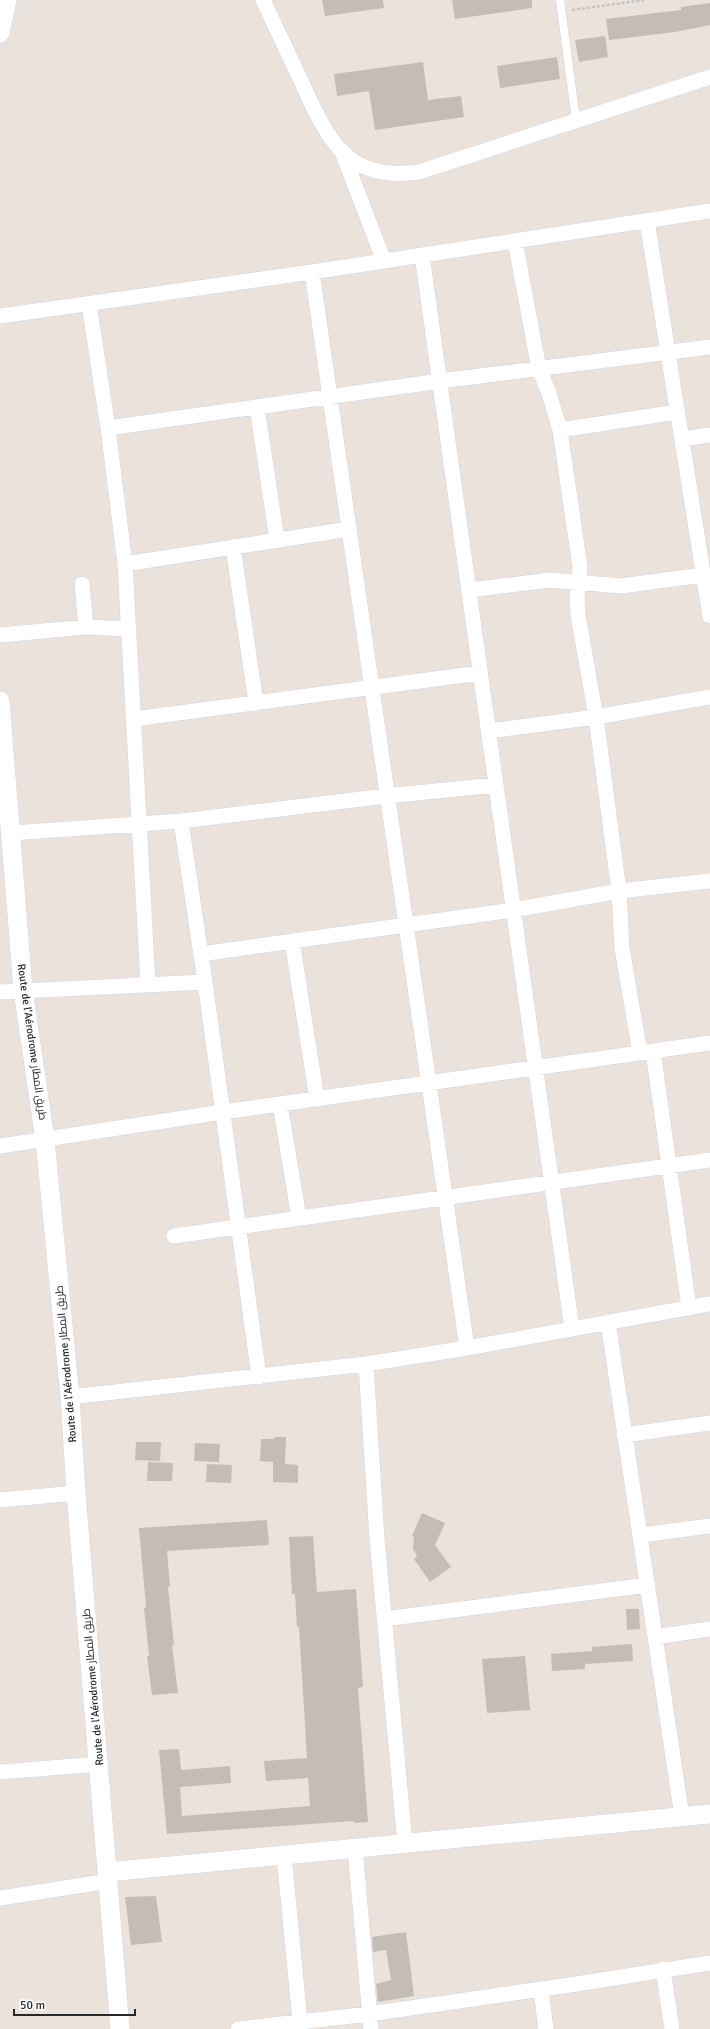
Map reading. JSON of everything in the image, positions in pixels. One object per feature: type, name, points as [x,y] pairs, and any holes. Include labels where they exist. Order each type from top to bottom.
[{"type":"street","points":[[0,33],[7,0]]},
{"type":"street","points":[[263,0],[323,128],[342,152],[384,260]]},
{"type":"street","points":[[342,152],[367,168],[384,173],[399,175],[420,172],[710,77]]},
{"type":"street","points":[[0,316],[312,272],[710,211]]},
{"type":"street","points":[[647,221],[710,616]]},
{"type":"street","points":[[516,241],[539,369],[549,393],[560,430],[580,567],[580,582],[577,598],[578,615],[596,717],[619,891],[622,948],[670,1165],[689,1308]]},
{"type":"street","points":[[422,255],[513,910],[537,1068],[572,1329]]},
{"type":"street","points":[[312,272],[372,687],[386,796],[430,1082],[467,1348]]},
{"type":"street","points":[[89,304],[108,428],[125,564],[148,984]]},
{"type":"street","points":[[108,428],[440,381],[710,347]]},
{"type":"street","points":[[257,407],[277,540]]},
{"type":"street","points":[[560,430],[677,412]]},
{"type":"street","points":[[682,439],[710,435]]},
{"type":"street","points":[[125,564],[349,529]]},
{"type":"street","points":[[233,547],[256,703]]},
{"type":"street","points":[[469,590],[550,580],[621,586],[703,575]]},
{"type":"street","points":[[82,584],[86,627]]},
{"type":"street","points":[[0,635],[86,627],[129,629]]},
{"type":"street","points":[[134,719],[480,673]]},
{"type":"street","points":[[489,731],[596,717],[710,697]]},
{"type":"street","name":"Route de l'Aérodrome طريق المطار","points":[[0,701],[8,844],[24,990],[45,1140],[70,1397],[76,1493],[109,1876],[120,2029]]},
{"type":"street","points":[[8,844],[139,824],[181,821],[386,796],[496,786]]},
{"type":"street","points":[[181,821],[205,982],[259,1377]]},
{"type":"street","points":[[201,954],[513,910],[619,891],[710,881]]},
{"type":"street","points":[[292,941],[316,1099]]},
{"type":"street","points":[[0,992],[205,982]]},
{"type":"street","points":[[0,1146],[223,1112],[710,1043]]},
{"type":"street","points":[[280,1104],[299,1218]]},
{"type":"street","points":[[174,1236],[445,1196],[710,1160]]},
{"type":"street","points":[[70,1397],[366,1364],[467,1348],[710,1304]]},
{"type":"street","points":[[608,1322],[682,1817]]},
{"type":"street","points":[[366,1364],[377,1539],[405,1843]]},
{"type":"street","points":[[624,1435],[710,1423]]},
{"type":"street","points":[[0,1500],[76,1493]]},
{"type":"street","points":[[641,1535],[710,1526]]},
{"type":"street","points":[[384,1619],[648,1585]]},
{"type":"street","points":[[655,1637],[710,1629]]},
{"type":"street","points":[[0,1772],[99,1764]]},
{"type":"street","points":[[0,1898],[109,1876],[284,1855],[710,1814]]},
{"type":"street","points":[[355,1848],[371,2029]]},
{"type":"street","points":[[284,1855],[300,2022]]},
{"type":"street","points":[[238,2029],[369,2014],[540,1990],[663,1969],[710,1963]]},
{"type":"street","points":[[663,1969],[672,2029]]},
{"type":"street","points":[[540,1990],[546,2029]]},
{"type":"lane","points":[[560,0],[576,120]]},
{"type":"path","points":[[562,11],[618,2],[644,0]]},
{"type":"building","points":[[322,0],[383,0],[384,8],[325,16]]},
{"type":"building","points":[[452,0],[532,0],[532,8],[455,19]]},
{"type":"building","points":[[710,3],[710,25],[675,32],[609,40],[606,19],[681,10],[681,7]]},
{"type":"building","points":[[605,36],[608,57],[579,62],[575,40]]},
{"type":"building","points":[[557,57],[560,79],[500,88],[497,66]]},
{"type":"building","points":[[423,62],[428,100],[461,96],[464,117],[375,130],[369,91],[337,96],[334,74]]},
{"type":"building","points":[[274,1437],[286,1437],[285,1464],[298,1465],[298,1483],[273,1482],[273,1462],[260,1461],[261,1439],[274,1439]]},
{"type":"building","points":[[136,1442],[161,1442],[160,1461],[135,1460]]},
{"type":"building","points":[[195,1443],[220,1444],[219,1462],[194,1461]]},
{"type":"building","points":[[148,1462],[173,1463],[172,1481],[147,1481]]},
{"type":"building","points":[[207,1464],[232,1465],[231,1483],[206,1482]]},
{"type":"building","points":[[422,1513],[445,1523],[435,1545],[451,1567],[430,1582],[414,1559],[417,1556],[413,1549],[414,1537],[412,1536]]},
{"type":"building","points":[[267,1520],[269,1545],[167,1551],[170,1587],[168,1587],[174,1645],[172,1645],[178,1693],[152,1695],[147,1656],[149,1656],[144,1608],[146,1607],[139,1528]]},
{"type":"building","points":[[313,1536],[317,1592],[356,1589],[363,1687],[358,1688],[368,1822],[354,1823],[354,1821],[167,1834],[159,1750],[179,1749],[181,1770],[230,1766],[231,1783],[180,1787],[182,1816],[310,1806],[308,1778],[266,1781],[264,1761],[307,1758],[299,1627],[297,1627],[295,1594],[292,1594],[289,1537]]},
{"type":"building","points":[[626,1609],[639,1609],[640,1629],[627,1630]]},
{"type":"building","points":[[632,1644],[633,1661],[585,1664],[585,1669],[552,1671],[551,1654],[592,1651],[592,1647]]},
{"type":"building","points":[[525,1656],[530,1710],[487,1713],[482,1659]]},
{"type":"building","points":[[156,1896],[162,1942],[131,1945],[125,1897]]},
{"type":"building","points":[[406,1932],[414,1996],[378,2002],[376,1984],[391,1980],[386,1950],[373,1952],[372,1937]]}]
